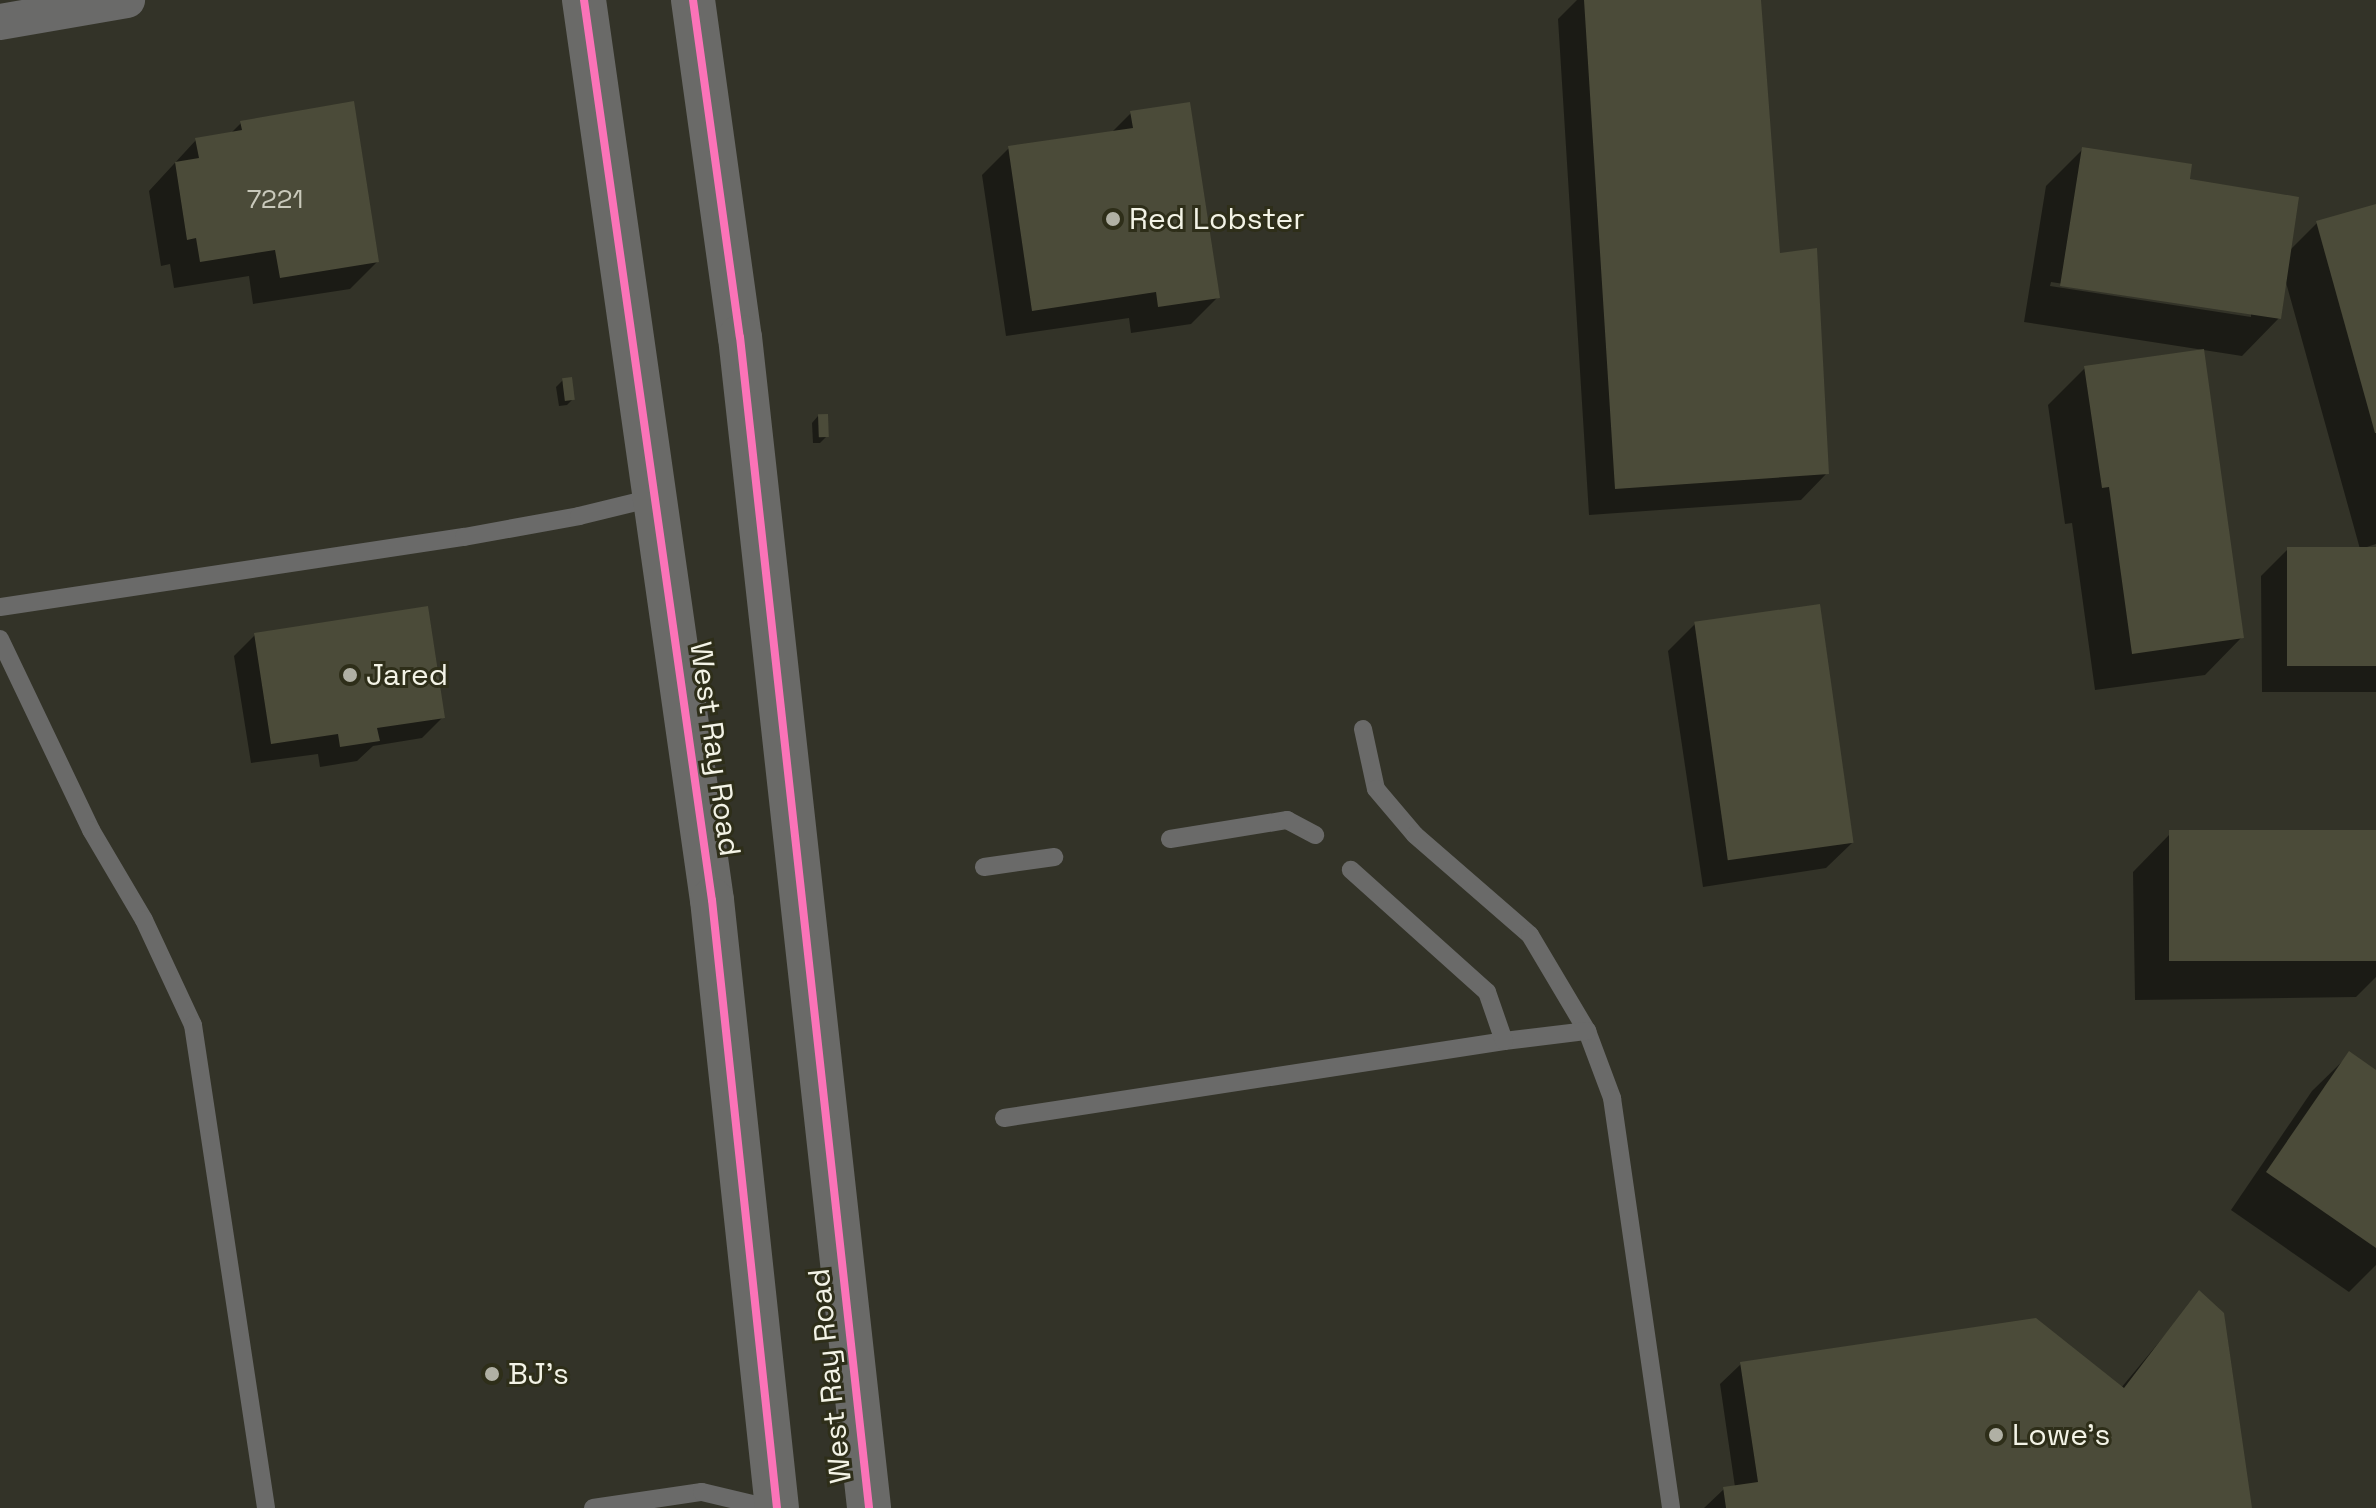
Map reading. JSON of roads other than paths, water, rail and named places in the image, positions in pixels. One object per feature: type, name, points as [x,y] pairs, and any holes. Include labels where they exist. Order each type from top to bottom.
[{"type":"main road","name":"West Ray Road","points":[[584,0],[712,900],[777,1508]]},
{"type":"main road","name":"West Ray Road","points":[[693,0],[740,337],[869,1508]]},
{"type":"street","points":[[0,22],[127,0]]},
{"type":"lane","points":[[0,607],[464,537],[579,516],[657,497]]},
{"type":"lane","points":[[0,639],[91,830],[144,920],[193,1025],[266,1508]]},
{"type":"lane","points":[[1363,729],[1376,789],[1415,835],[1530,935],[1587,1031],[1612,1098],[1671,1508]]},
{"type":"lane","points":[[1170,839],[1287,820],[1315,835]]},
{"type":"lane","points":[[984,867],[1054,857]]},
{"type":"lane","points":[[1351,870],[1487,992],[1504,1041]]},
{"type":"lane","points":[[1004,1118],[1587,1031]]},
{"type":"lane","points":[[593,1508],[702,1492],[769,1508]]},
{"type":"place","name":"Red Lobster","points":[[1113,219]]},
{"type":"place","name":"Jared","points":[[350,675]]},
{"type":"place","name":"BJ's","points":[[492,1374]]},
{"type":"place","name":"Lowe's","points":[[1996,1435]]}]
